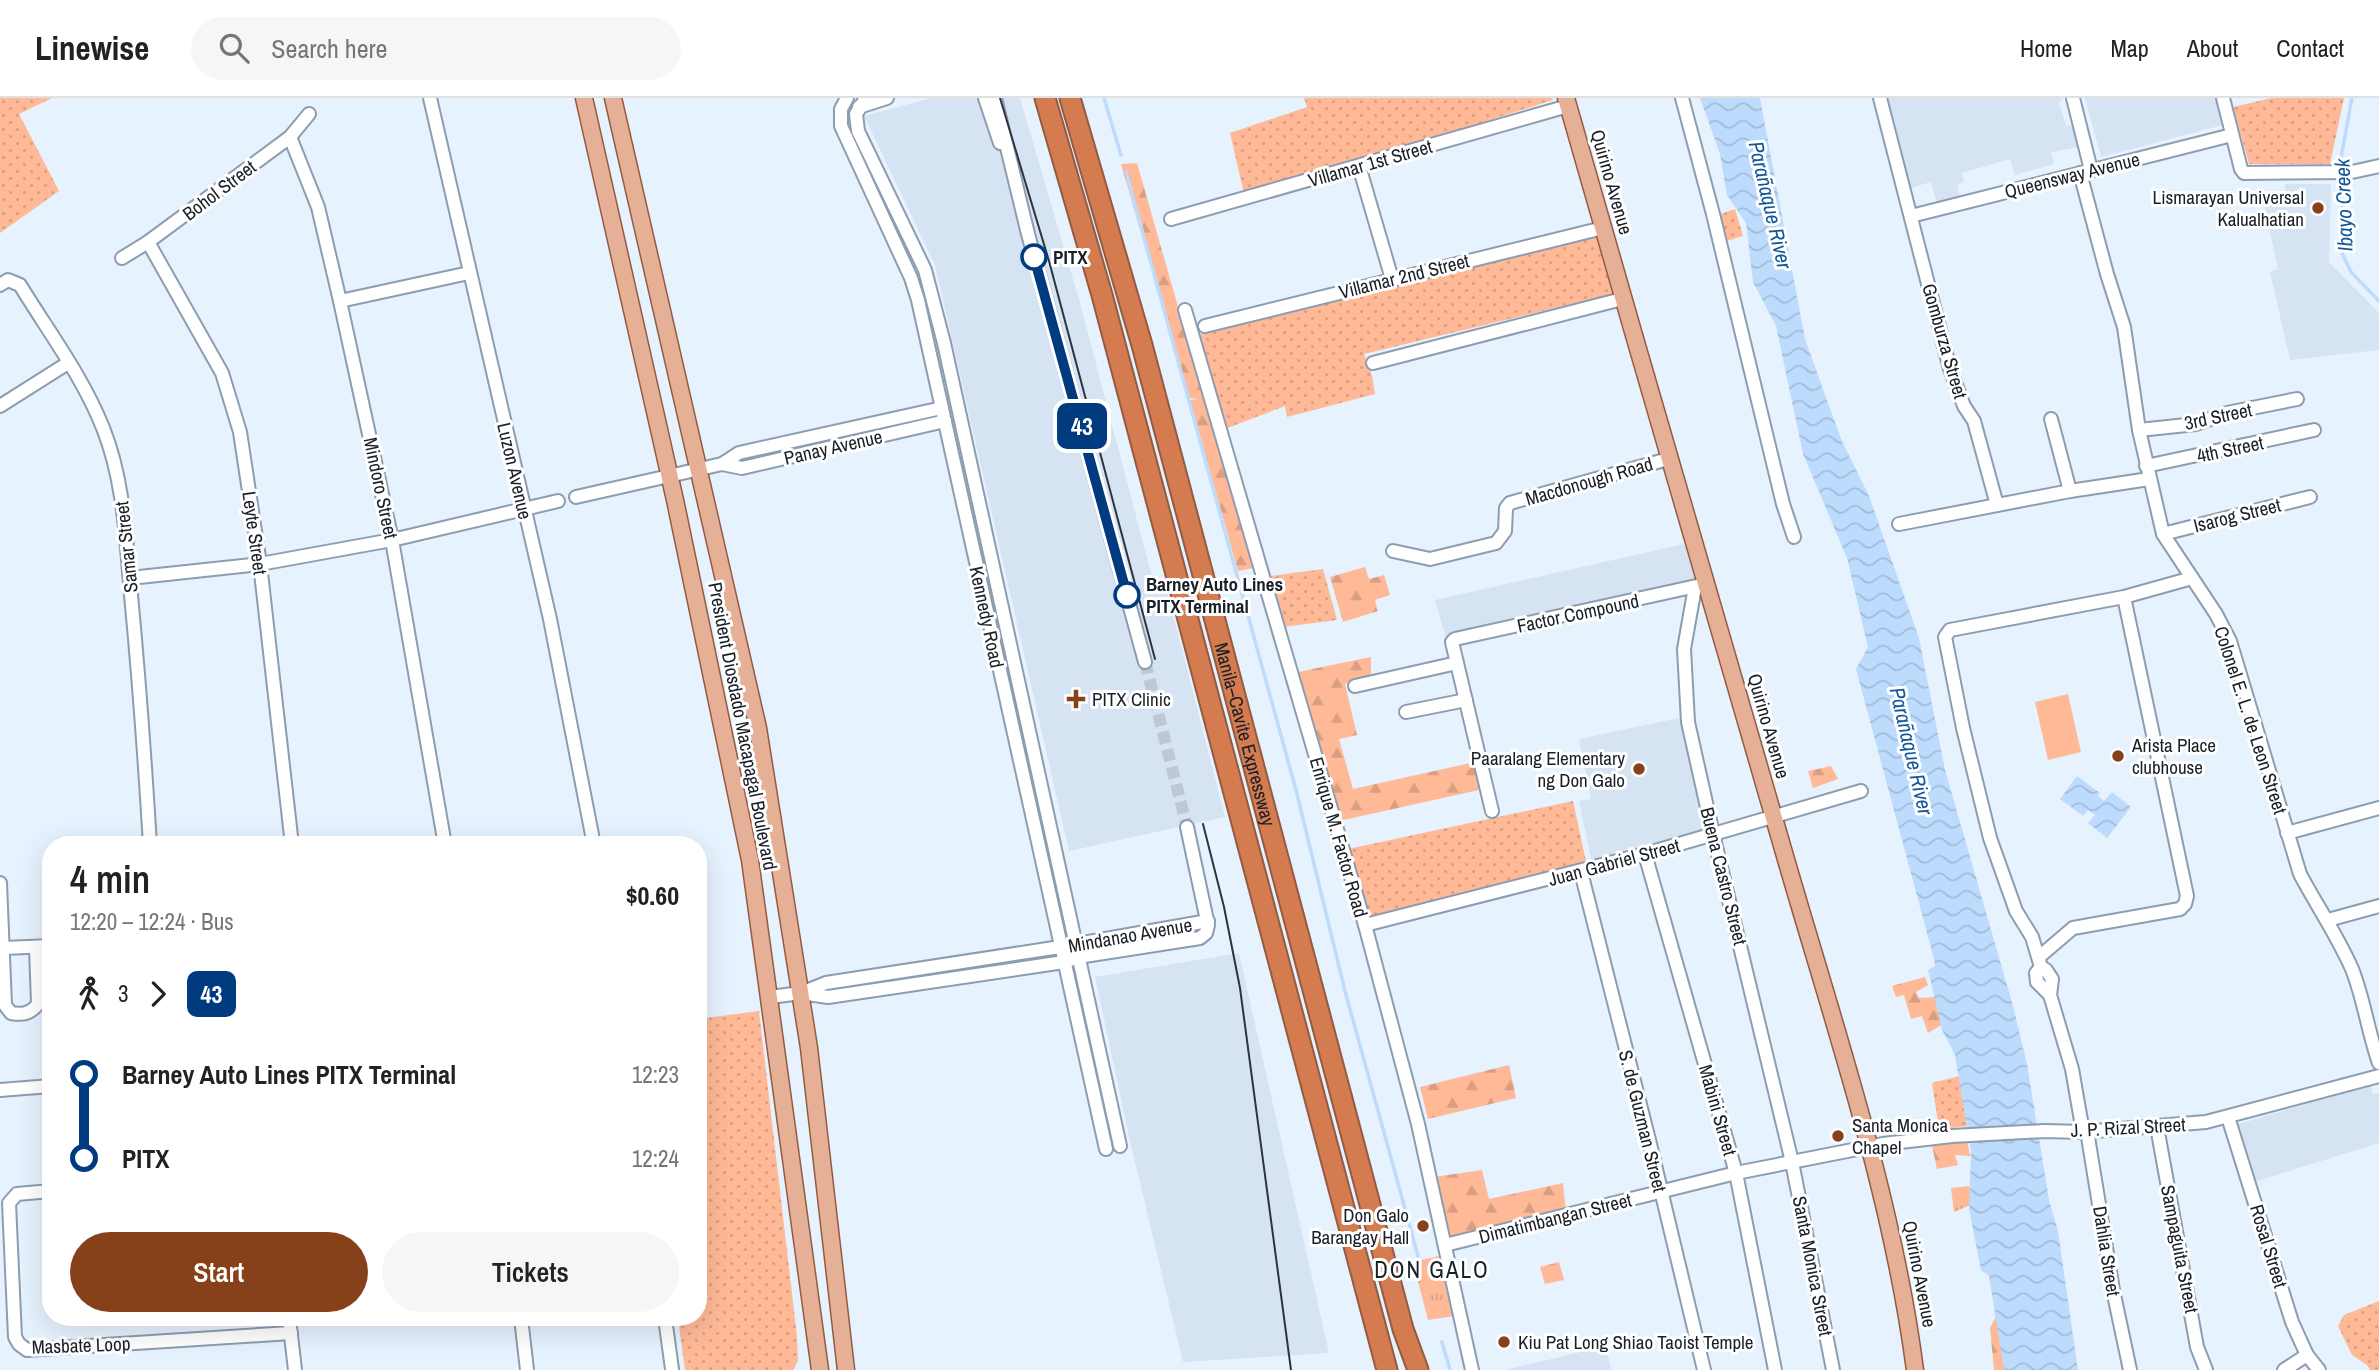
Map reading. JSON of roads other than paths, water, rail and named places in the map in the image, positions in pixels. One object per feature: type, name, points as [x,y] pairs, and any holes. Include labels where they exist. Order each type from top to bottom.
[{"type":"highway","name":"Manila–Cavite Expressway","points":[[1045,98],[1102,295],[1387,1370]]},
{"type":"highway","name":"Manila–Cavite Expressway","points":[[1070,98],[1142,345],[1403,1329],[1418,1370]]},
{"type":"main road","name":"President Diosdado Macapagal Boulevard","points":[[584,98],[670,476],[750,860],[820,1370]]},
{"type":"main road","name":"President Diosdado Macapagal Boulevard","points":[[613,98],[758,728],[818,1114],[846,1370]]},
{"type":"main road","name":"Quirino Avenue","points":[[1567,102],[1668,458],[1700,586],[1773,816],[1871,1146],[1903,1287],[1915,1370]]},
{"type":"street","name":"Luzon Avenue","points":[[430,98],[552,631],[592,836]]},
{"type":"street","name":"Kennedy Road","points":[[847,98],[841,109],[841,126],[915,289],[1106,1149]]},
{"type":"street","points":[[862,103],[887,98]]},
{"type":"street","points":[[985,98],[1022,210]]},
{"type":"street","points":[[995,98],[1022,210],[1145,662]]},
{"type":"street","points":[[1682,98],[1783,504],[1794,537]]},
{"type":"street","name":"Gomburza Street","points":[[1880,98],[1950,369],[1965,407],[1974,421],[1997,505]]},
{"type":"street","name":"Colonel E. L. de Leon Street","points":[[2073,98],[2107,274],[2124,327],[2139,430],[2163,534],[2216,614],[2230,641],[2300,874],[2315,903],[2328,920],[2353,972],[2379,1063]]},
{"type":"street","points":[[2223,98],[2241,169],[2245,173],[2352,172],[2379,166]]},
{"type":"street","name":"Villamar 1st Street","points":[[1171,219],[1359,166],[1567,102]]},
{"type":"street","name":"Kennedy Road","points":[[862,103],[856,117],[858,131],[918,253],[931,287],[1120,1146]]},
{"type":"street","name":"Bohol Street","points":[[122,258],[148,242],[290,137],[309,114]]},
{"type":"street","name":"Queensway Avenue","points":[[1911,216],[2232,135]]},
{"type":"street","name":"Mindoro Street","points":[[290,137],[318,206],[340,301],[392,540],[443,836]]},
{"type":"street","points":[[1359,166],[1392,279]]},
{"type":"street","name":"Villamar 2nd Street","points":[[1205,326],[1603,228]]},
{"type":"street","name":"Leyte Street","points":[[148,242],[222,373],[240,432],[260,564],[291,836]]},
{"type":"street","points":[[340,301],[469,273]]},
{"type":"street","name":"Samar Street","points":[[4,282],[20,285],[68,363],[104,429],[123,506],[149,836]]},
{"type":"street","points":[[1373,363],[1622,299]]},
{"type":"street","name":"Enrique M. Factor Road","points":[[1185,310],[1365,925],[1418,1124],[1472,1370]]},
{"type":"street","points":[[0,406],[68,363]]},
{"type":"street","name":"3rd Street","points":[[2139,430],[2196,424],[2227,413],[2297,399]]},
{"type":"street","name":"Panay Avenue","points":[[576,497],[722,464],[739,453],[942,408]]},
{"type":"street","points":[[2051,419],[2070,491]]},
{"type":"street","name":"Panay Avenue","points":[[722,464],[742,468],[945,421]]},
{"type":"street","name":"4th Street","points":[[2148,473],[2314,430]]},
{"type":"street","name":"Macdonough Road","points":[[1393,551],[1430,559],[1496,543],[1505,531],[1506,508],[1510,503],[1668,458]]},
{"type":"street","points":[[1899,524],[2148,473]]},
{"type":"street","name":"Isarog Street","points":[[2163,534],[2310,497]]},
{"type":"street","points":[[130,578],[260,564],[392,540],[558,501]]},
{"type":"street","points":[[2123,597],[2187,896],[2180,909],[2073,928],[2040,962],[2032,937],[2020,920],[1990,838],[1963,728],[1945,636],[1950,630],[2123,597],[2192,578]]},
{"type":"street","name":"Factor Compound","points":[[1457,663],[1452,642],[1455,639],[1700,586]]},
{"type":"street","name":"Buena Castro Street","points":[[1700,586],[1684,649],[1688,722],[1792,1162]]},
{"type":"street","points":[[1355,686],[1457,663],[1492,811]]},
{"type":"street","points":[[1002,683],[1017,680]]},
{"type":"street","points":[[1406,712],[1466,700]]},
{"type":"street","name":"Juan Gabriel Street","points":[[1365,925],[1645,855],[1861,791]]},
{"type":"street","points":[[1029,807],[1044,803]]},
{"type":"street","points":[[2287,834],[2379,808]]},
{"type":"street","points":[[1187,827],[1208,921]]},
{"type":"street","name":"Mabini Street","points":[[1645,855],[1736,1173],[1775,1370]]},
{"type":"street","name":"S. de Guzman Street","points":[[1580,872],[1704,1370]]},
{"type":"street","points":[[0,883],[5,1005],[11,1013],[32,1012],[38,1004],[36,947]]},
{"type":"street","points":[[2328,920],[2379,906]]},
{"type":"street","name":"Mindanao Avenue","points":[[770,997],[801,993],[826,983],[1208,921],[1206,933],[1200,938],[1078,957],[1064,962],[828,997],[801,993]]},
{"type":"street","points":[[3,948],[42,947]]},
{"type":"street","name":"Dahlia Street","points":[[2040,962],[2036,973],[2037,982],[2050,995],[2072,1069],[2130,1370]]},
{"type":"street","name":"J. P. Rizal Street","points":[[1871,1146],[1952,1136],[2044,1131],[2085,1132],[2206,1122],[2379,1076]]},
{"type":"street","points":[[0,1090],[42,1087]]},
{"type":"street","name":"Rosal Street","points":[[2228,1117],[2292,1322],[2307,1355],[2319,1370]]},
{"type":"street","name":"Sampaguita Street","points":[[2157,1127],[2197,1347],[2206,1370]]},
{"type":"street","name":"Dimatimbangan Street","points":[[1444,1245],[1736,1173],[1871,1146]]},
{"type":"street","name":"Santa Monica Street","points":[[1792,1162],[1833,1370]]},
{"type":"street","name":"Masbate Loop","points":[[42,1192],[17,1194],[9,1203],[15,1337],[27,1350],[291,1333]]},
{"type":"street","points":[[290,1326],[295,1370]]},
{"type":"street","points":[[522,1326],[527,1370]]},
{"type":"street","points":[[666,1326],[672,1369]]},
{"type":"street","points":[[2284,1370],[2307,1355]]},
{"type":"water","name":"Parañaque River","points":[[1700,98],[1760,98],[1805,339],[1841,439],[1869,496],[1919,638],[1945,770],[2013,1006],[2027,1064],[2049,1200],[2058,1231],[2078,1370],[2004,1370],[1989,1276],[1981,1270],[1969,1209],[1971,1152],[1955,1055],[1942,1030],[1928,970],[1935,966],[1934,959],[1856,669],[1868,647],[1847,558],[1803,454],[1776,326],[1753,282],[1746,223],[1727,195],[1720,154]]},
{"type":"water","points":[[2077,776],[2100,793],[2098,796],[2104,801],[2112,792],[2131,807],[2107,838],[2088,823],[2095,815],[2088,810],[2083,816],[2060,799]]},
{"type":"waterway","points":[[1104,98],[1121,155]]},
{"type":"waterway","name":"Ibayo Creek","points":[[2352,98],[2341,158],[2342,253],[2351,272],[2379,301]]},
{"type":"waterway","points":[[1126,172],[1296,790],[1345,991],[1418,1256]]},
{"type":"waterway","points":[[1442,1342],[1450,1370]]},
{"type":"tunnel","points":[[1145,662],[1187,827]]},
{"type":"tram line","points":[[1000,98],[1049,261],[1155,659]]},
{"type":"tram line","points":[[1203,824],[1224,907],[1240,988],[1291,1370]]},
{"type":"place","name":"Lismarayan Universal Kalualhatian","points":[[2318,208]]},
{"type":"place","name":"PITX","points":[[1034,257]]},
{"type":"place","name":"Barney Auto Lines PITX Terminal","points":[[1127,595]]},
{"type":"place","name":"PITX Clinic","points":[[1076,699]]},
{"type":"place","name":"Arista Place clubhouse","points":[[2118,756]]},
{"type":"place","name":"Paaralang Elementary ng Don Galo","points":[[1639,769]]},
{"type":"place","name":"Santa Monica Chapel","points":[[1838,1136]]},
{"type":"place","name":"Don Galo Barangay Hall","points":[[1423,1226]]},
{"type":"place","name":"Kiu Pat Long Shiao Taoist Temple","points":[[1504,1342]]},
{"type":"district","name":"DON GALO","points":[[1432,1270]]}]
